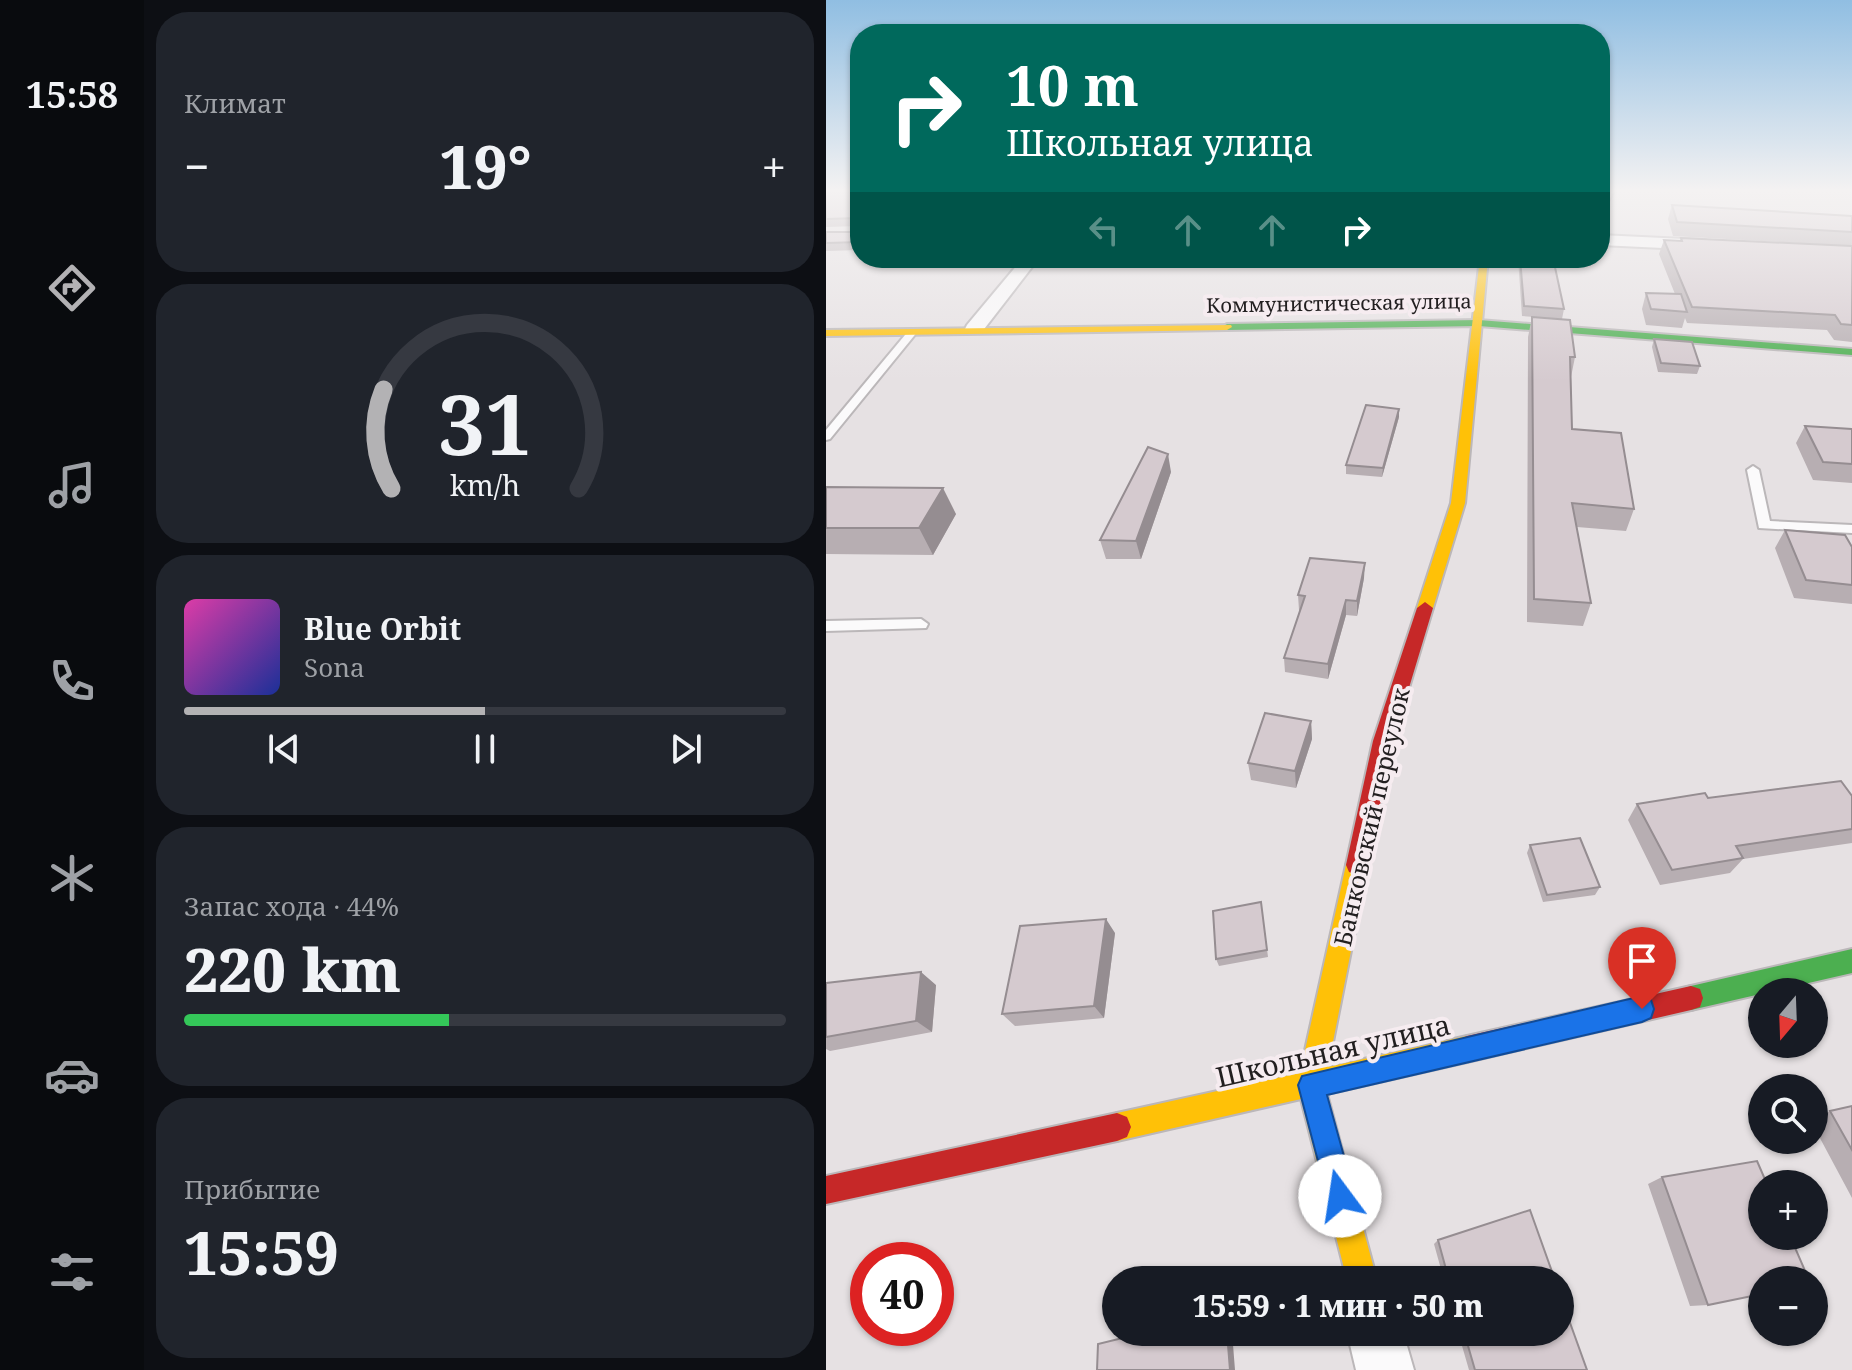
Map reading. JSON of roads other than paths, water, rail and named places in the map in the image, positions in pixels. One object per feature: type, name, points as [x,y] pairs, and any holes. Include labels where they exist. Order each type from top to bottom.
[{"type":"street","points":[[974,329],[1023,268]]},
{"type":"street","name":"Банковский переулок","points":[[1358,1266],[1311,1085],[1383,741],[1458,503],[1483,268]]},
{"type":"street","name":"Коммунистическая улица","points":[[826,333],[1479,323],[1852,352]]},
{"type":"street","name":"Школьная улица","points":[[826,1190],[1311,1085],[1852,961]]},
{"type":"street","points":[[1379,1346],[1385,1370]]},
{"type":"lane","points":[[826,437],[913,331]]},
{"type":"lane","points":[[1753,470],[1764,525],[1852,529]]},
{"type":"lane","points":[[826,626],[921,624]]}]
